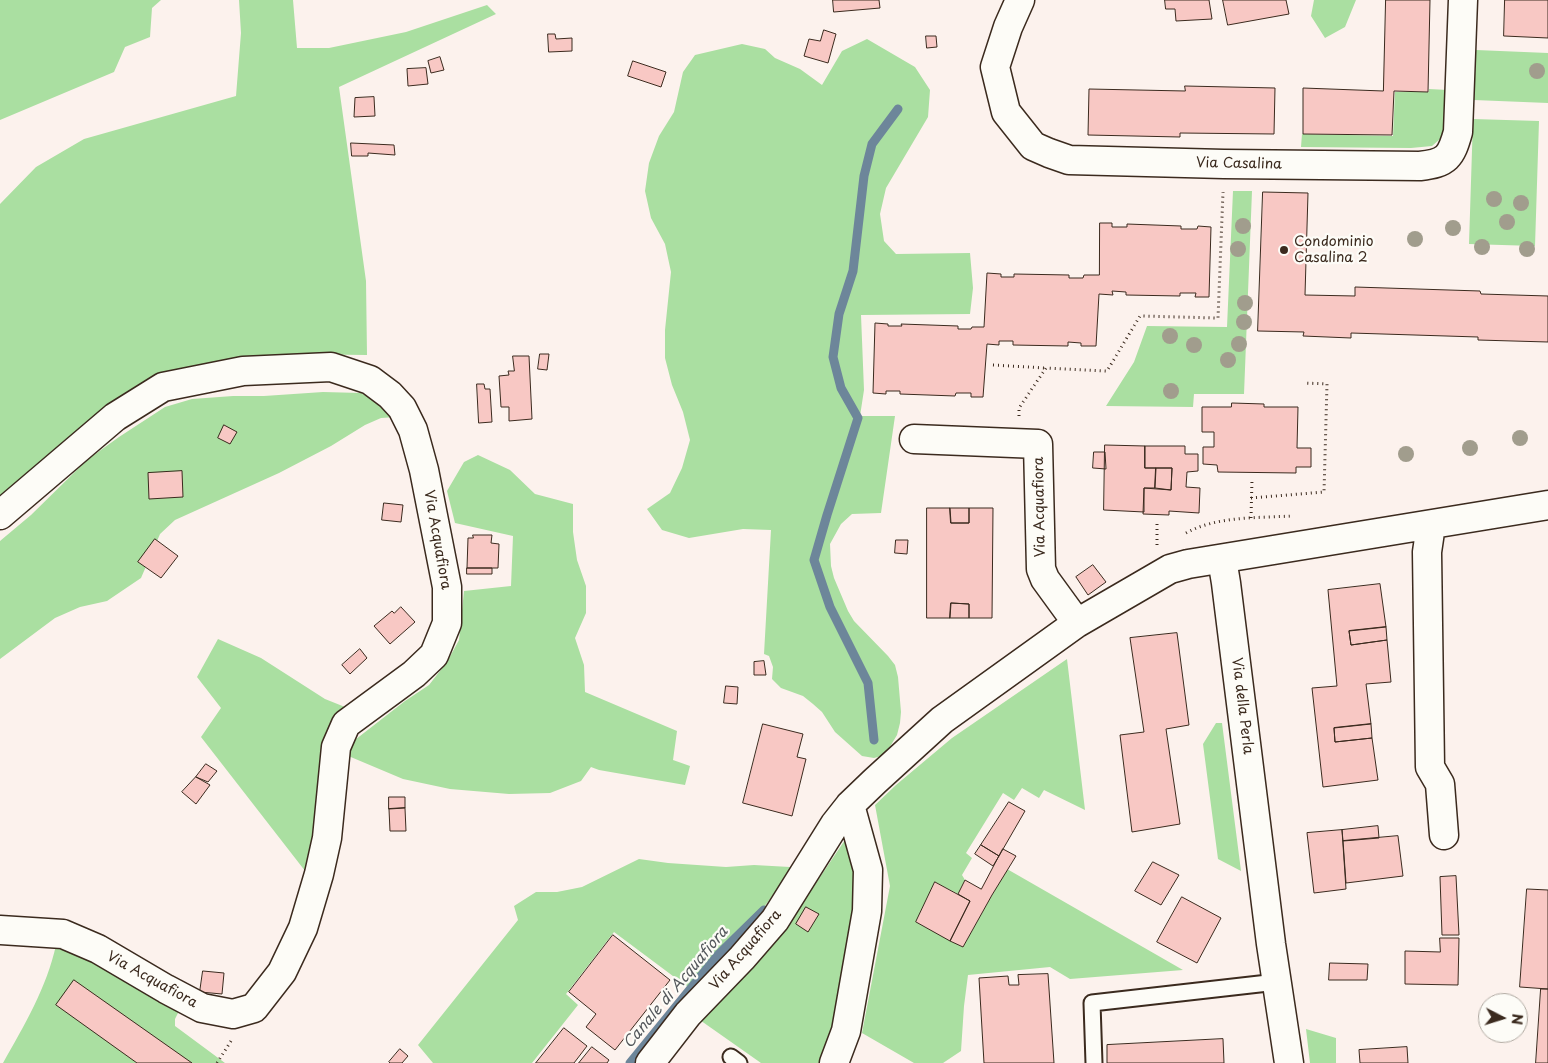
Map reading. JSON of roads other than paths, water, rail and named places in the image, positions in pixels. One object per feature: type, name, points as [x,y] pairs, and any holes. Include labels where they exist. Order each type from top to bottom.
[{"type":"street","name":"Via Casalina","points":[[1020,0],[1008,27],[995,67],[1006,112],[1033,146],[1049,153],[1069,160],[1420,166],[1436,164],[1452,151],[1458,132],[1463,0]]},
{"type":"street","name":"Via Acquafiora","points":[[0,515],[115,417],[163,387],[243,371],[331,367],[370,380],[390,395],[402,408],[413,430],[424,470],[448,587],[447,623],[434,655],[414,674],[346,724],[336,747],[327,838],[319,874],[303,928],[282,972],[254,1008],[233,1014],[202,1008],[98,949],[63,934],[0,930]]},
{"type":"street","name":"Via Acquafiora","points":[[914,439],[1038,444],[1041,569],[1044,579],[1077,623]]},
{"type":"street","points":[[1222,559],[1548,505]]},
{"type":"street","points":[[1431,525],[1426,552],[1430,767],[1440,784],[1444,836]]},
{"type":"street","name":"Via Acquafiora","points":[[650,1063],[688,1014],[742,958],[775,920],[850,805],[942,720],[1077,623],[1170,569],[1222,559]]},
{"type":"street","name":"Via della Perla","points":[[1222,559],[1270,934],[1289,1063]]},
{"type":"street","points":[[834,1063],[846,1031],[867,911],[868,870],[850,805]]},
{"type":"lane","points":[[1094,1063],[1092,1003],[1277,982]]},
{"type":"waterway","points":[[874,740],[868,683],[830,607],[814,560],[858,418],[841,388],[833,357],[839,314],[853,271],[864,176],[872,144],[898,109]]},
{"type":"waterway","name":"Canale di Acquafiora","points":[[630,1063],[718,955],[764,910]]},
{"type":"place","name":"Condominio Casalina 2","points":[[1284,250]]}]
